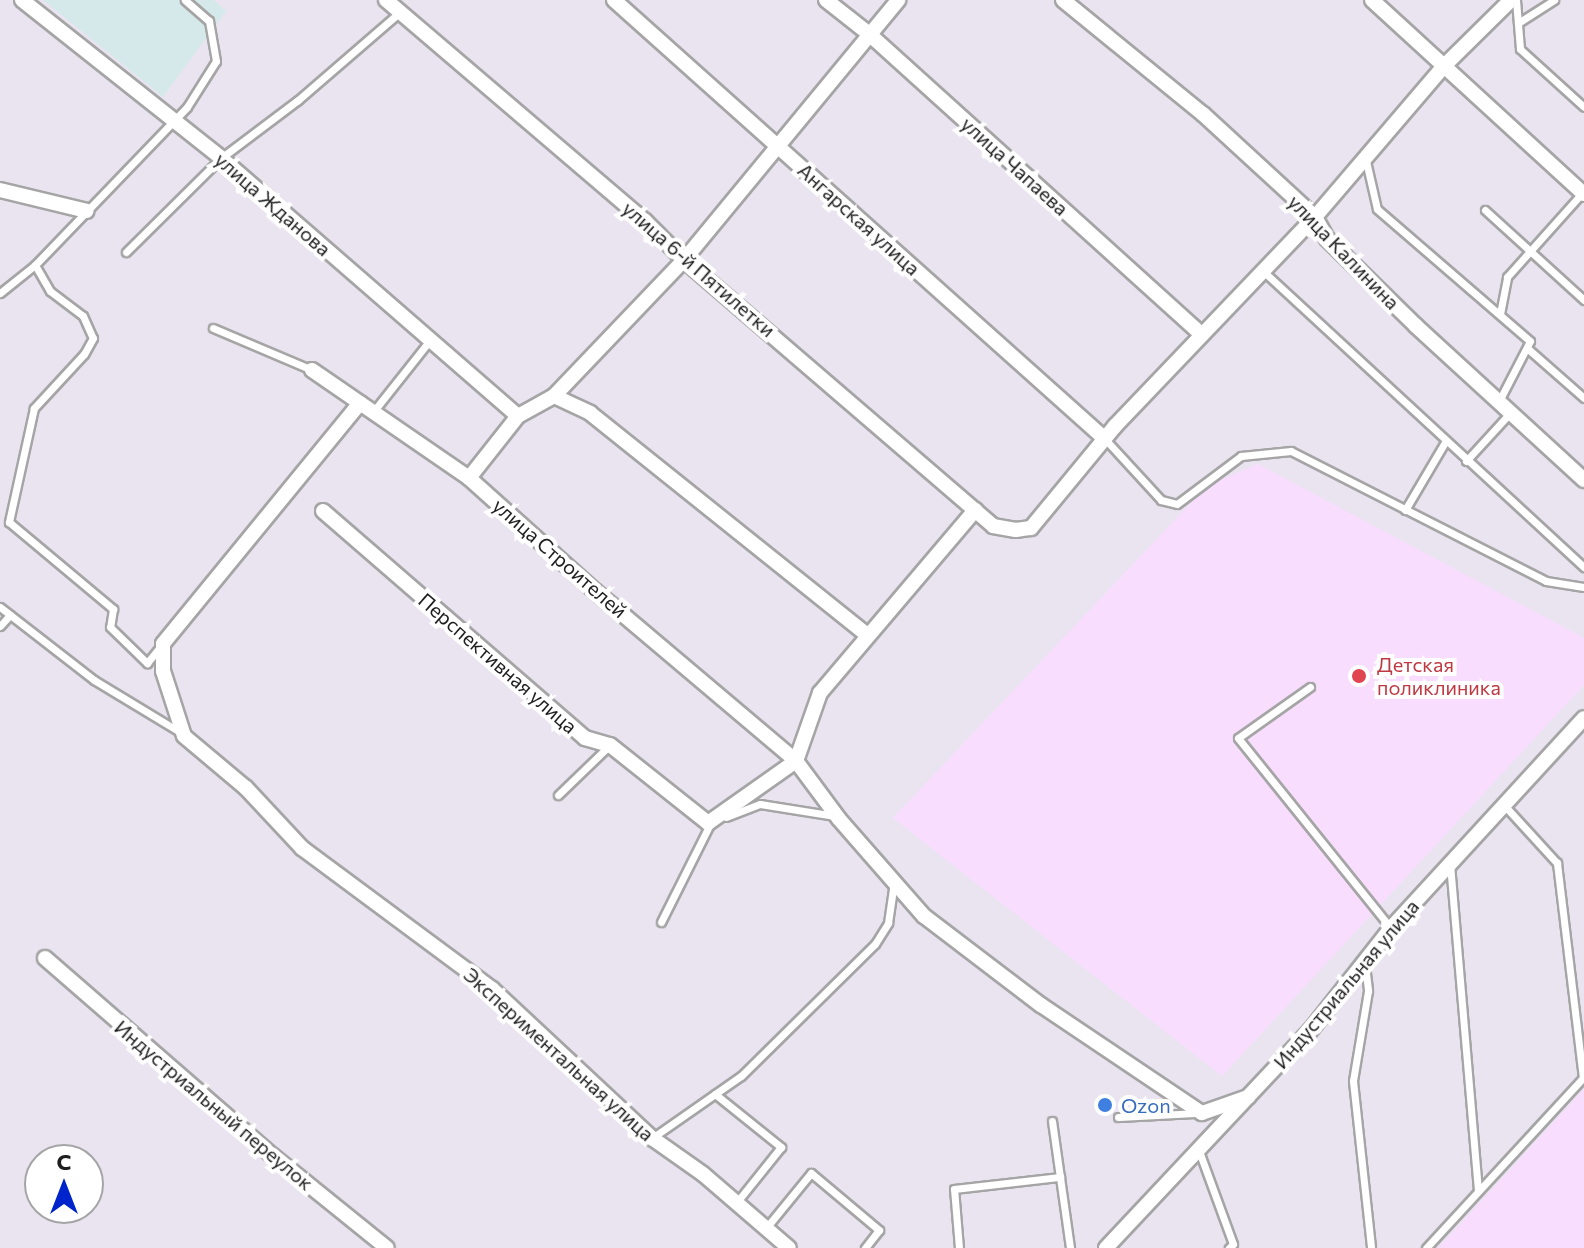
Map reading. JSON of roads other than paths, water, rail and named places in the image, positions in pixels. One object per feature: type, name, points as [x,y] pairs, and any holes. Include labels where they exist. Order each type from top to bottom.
[{"type":"street","name":"улица Жданова","points":[[22,0],[221,158],[518,416]]},
{"type":"street","name":"улица 6-й Пятилетки","points":[[386,0],[402,6],[645,221],[684,260],[993,526],[1016,530],[1031,528],[1105,439]]},
{"type":"street","name":"Ангарская улица","points":[[614,0],[1105,439]]},
{"type":"street","name":"улица Чапаева","points":[[826,0],[868,33],[1202,335]]},
{"type":"street","points":[[469,478],[518,416],[554,396],[684,260],[898,0]]},
{"type":"street","name":"улица Калинина","points":[[1063,0],[1203,114],[1315,217],[1327,239],[1509,414],[1584,480]]},
{"type":"street","points":[[1372,0],[1583,194]]},
{"type":"street","points":[[1105,439],[1315,217],[1444,66],[1514,0]]},
{"type":"street","points":[[0,190],[87,211]]},
{"type":"street","name":"улица Строителей","points":[[312,370],[469,478],[595,591],[796,761],[837,816],[924,916],[1029,996],[1202,1113]]},
{"type":"street","points":[[554,396],[590,413],[868,636]]},
{"type":"street","points":[[184,736],[163,671],[163,644],[366,408]]},
{"type":"street","points":[[708,823],[796,761],[820,693],[975,510]]},
{"type":"street","name":"Перспективная улица","points":[[323,511],[585,738],[610,745],[708,823]]},
{"type":"street","name":"Индустриальная улица","points":[[1106,1248],[1310,1031],[1391,928],[1584,718]]},
{"type":"street","name":"Экспериментальная улица","points":[[184,736],[246,788],[302,848],[492,989],[652,1138],[737,1202],[789,1248]]},
{"type":"street","name":"Индустриальный переулок","points":[[45,958],[273,1156],[387,1248]]},
{"type":"street","points":[[1202,1113],[1248,1097]]},
{"type":"lane","points":[[0,293],[35,265],[173,121],[216,61],[209,21],[185,0]]},
{"type":"lane","points":[[1514,0],[1520,49],[1584,107]]},
{"type":"lane","points":[[1518,23],[1554,0]]},
{"type":"lane","points":[[126,252],[221,158],[298,100],[402,6]]},
{"type":"lane","points":[[1365,158],[1377,209],[1530,341],[1498,403]]},
{"type":"lane","points":[[1500,314],[1507,277],[1583,194]]},
{"type":"lane","points":[[1485,210],[1584,300]]},
{"type":"lane","points":[[35,265],[50,291],[83,316],[93,338],[84,354],[34,408],[9,522],[113,609],[110,627],[147,663],[163,644]]},
{"type":"lane","points":[[1263,271],[1584,567]]},
{"type":"lane","points":[[213,328],[312,370]]},
{"type":"lane","points":[[366,408],[430,340]]},
{"type":"lane","points":[[1527,348],[1584,398]]},
{"type":"lane","points":[[1466,461],[1509,414]]},
{"type":"lane","points":[[1105,439],[1161,500],[1177,504],[1241,456],[1291,451],[1546,581],[1584,587]]},
{"type":"lane","points":[[1405,510],[1445,442]]},
{"type":"lane","points":[[0,607],[94,680],[184,736]]},
{"type":"lane","points":[[0,626],[10,615]]},
{"type":"lane","points":[[1310,687],[1238,738],[1391,928]]},
{"type":"lane","points":[[558,795],[610,745]]},
{"type":"lane","points":[[661,922],[708,823],[760,804],[837,816]]},
{"type":"lane","points":[[1426,1248],[1583,1078],[1557,863],[1503,804]]},
{"type":"lane","points":[[1450,862],[1478,1190]]},
{"type":"lane","points":[[652,1138],[741,1076],[875,944],[888,923],[894,882]]},
{"type":"lane","points":[[1364,959],[1368,991],[1353,1081],[1371,1248]]},
{"type":"lane","points":[[715,1094],[781,1147],[737,1202]]},
{"type":"lane","points":[[1118,1117],[1202,1113]]},
{"type":"lane","points":[[1052,1121],[1070,1248]]},
{"type":"lane","points":[[1198,1149],[1233,1244],[1229,1248]]},
{"type":"lane","points":[[766,1228],[811,1173],[879,1230],[865,1248]]},
{"type":"lane","points":[[959,1248],[954,1189],[1060,1177]]},
{"type":"place","name":"Детская поликлиника","points":[[1359,676]]},
{"type":"place","name":"Ozon","points":[[1105,1105]]}]
